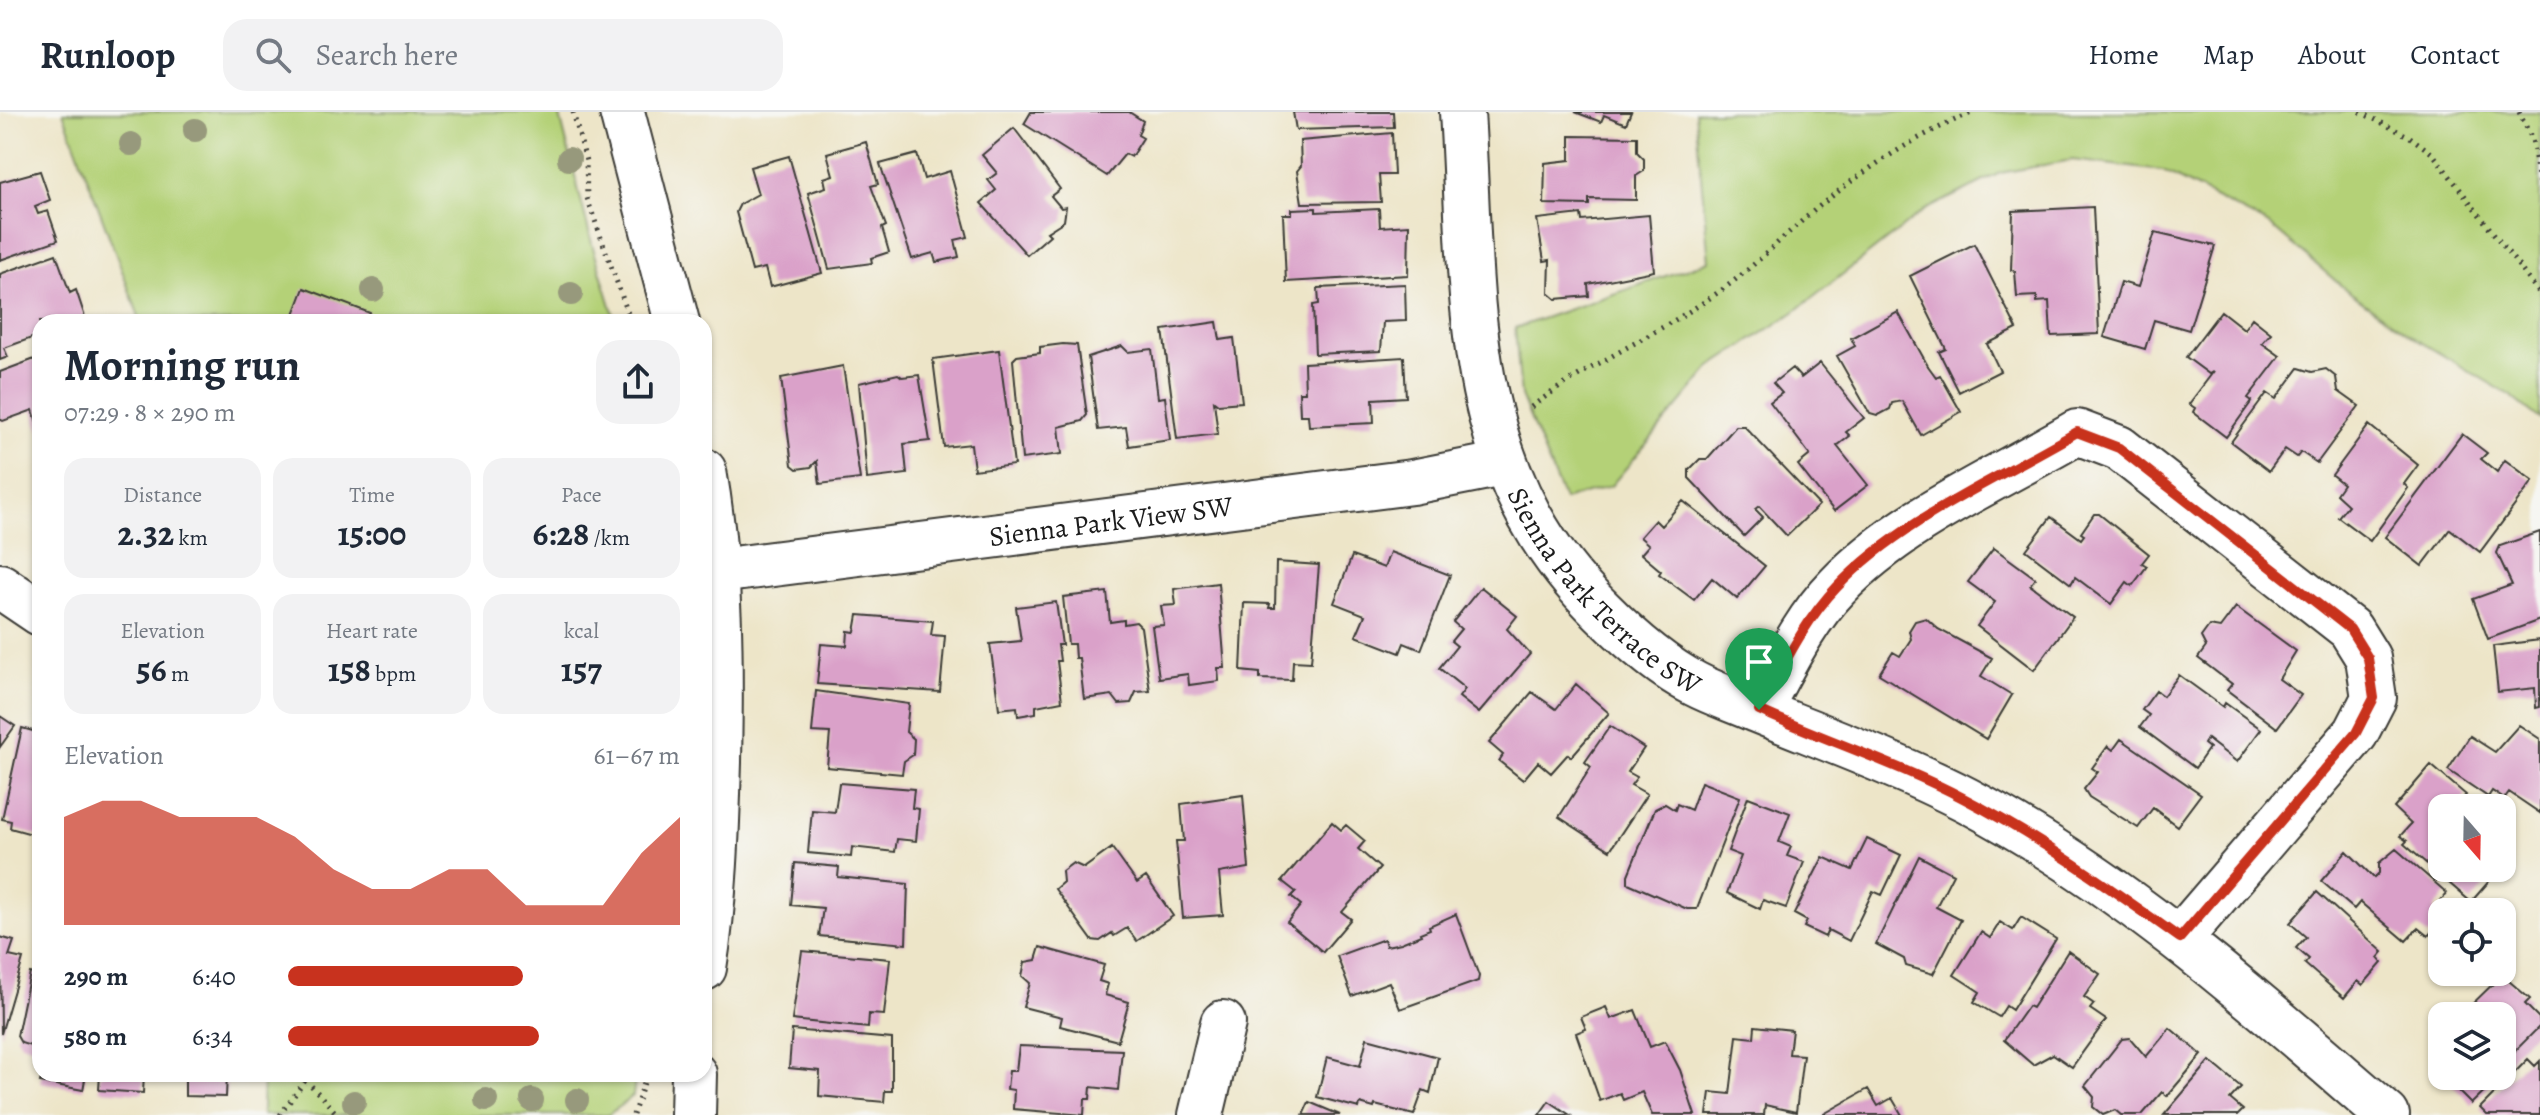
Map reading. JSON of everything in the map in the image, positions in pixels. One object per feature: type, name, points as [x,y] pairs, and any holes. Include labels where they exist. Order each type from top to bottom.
[{"type":"street","points":[[622,112],[675,314]]},
{"type":"street","name":"Sienna Park Terrace SW","points":[[1462,112],[1479,371],[1503,464],[1520,499],[1560,564],[1622,630],[1694,684],[1889,762],[2052,847],[2180,938],[2387,1115]]},
{"type":"street","points":[[1759,710],[1819,610],[1835,589],[1882,545],[2077,432],[2119,448],[2350,629],[2368,658],[2374,698],[2356,733],[2180,938]]},
{"type":"street","name":"Sienna Park View SW","points":[[718,571],[1412,482],[1503,464]]},
{"type":"street","points":[[712,528],[718,571],[716,848],[712,888]]},
{"type":"street","points":[[0,586],[32,608]]},
{"type":"street","points":[[1201,1115],[1223,1023]]},
{"type":"street","points":[[693,1115],[694,1082]]},
{"type":"path","points":[[573,112],[586,161],[587,198],[628,314]]},
{"type":"path","points":[[1519,412],[1575,374],[1721,291],[1810,214],[1881,160],[1974,112]]},
{"type":"path","points":[[2360,112],[2410,137],[2433,154],[2540,294]]},
{"type":"path","points":[[2519,112],[2532,139],[2540,189]]},
{"type":"path","points":[[280,1115],[304,1082]]},
{"type":"path","points":[[312,1082],[338,1115]]},
{"type":"path","points":[[633,1115],[644,1082]]},
{"type":"green space","points":[[63,112],[559,112],[592,244],[614,314],[138,314]]},
{"type":"green space","points":[[1695,112],[2540,112],[2540,419],[2511,396],[2414,338],[2344,288],[2271,226],[2163,171],[2072,160],[2000,173],[1925,210],[1793,313],[1711,367],[1611,486],[1564,500],[1521,396],[1515,328],[1709,261]]},
{"type":"green space","points":[[263,1082],[635,1082],[633,1096],[608,1115],[262,1115]]},
{"type":"building","points":[[1031,112],[1129,112],[1143,121],[1138,135],[1143,138],[1131,157],[1125,154],[1107,176],[1024,124]]},
{"type":"building","points":[[1293,112],[1393,112],[1394,127],[1296,130]]},
{"type":"building","points":[[1575,112],[1631,112],[1626,124],[1604,115],[1601,122]]},
{"type":"building","points":[[1014,128],[1060,189],[1051,196],[1061,208],[1066,207],[1064,221],[1047,232],[1050,235],[1027,255],[981,203],[996,190],[988,180],[997,173],[982,155]]},
{"type":"building","points":[[1392,133],[1394,175],[1379,175],[1381,202],[1302,203],[1297,171],[1301,166],[1300,141]]},
{"type":"building","points":[[1570,136],[1637,137],[1637,152],[1644,159],[1644,171],[1636,176],[1636,200],[1589,199],[1589,205],[1544,204],[1545,163],[1570,160]]},
{"type":"building","points":[[866,142],[878,184],[871,186],[886,226],[882,228],[889,252],[871,258],[872,263],[829,269],[808,193],[826,187],[824,178],[833,175],[827,153]]},
{"type":"building","points":[[917,154],[924,179],[950,171],[968,237],[955,240],[959,257],[936,262],[933,253],[912,259],[880,164]]},
{"type":"building","points":[[789,156],[822,273],[770,287],[765,268],[752,271],[736,212],[740,204],[758,194],[750,167]]},
{"type":"building","points":[[40,171],[50,200],[35,206],[38,214],[48,211],[58,240],[0,260],[0,182]]},
{"type":"building","points":[[2093,207],[2099,334],[2051,336],[2049,301],[2037,302],[2037,296],[2017,297],[2015,271],[2011,270],[2013,211]]},
{"type":"building","points":[[1316,208],[1316,212],[1379,209],[1380,227],[1409,225],[1408,275],[1286,282],[1283,214],[1292,214],[1292,209]]},
{"type":"building","points":[[1581,214],[1582,221],[1649,215],[1654,271],[1588,284],[1589,296],[1556,299],[1549,293],[1550,260],[1544,261],[1537,219]]},
{"type":"building","points":[[2155,232],[2215,246],[2189,330],[2154,320],[2145,349],[2104,337],[2121,282],[2138,287]]},
{"type":"building","points":[[1974,244],[2017,329],[1987,344],[2000,371],[1959,392],[1939,352],[1946,349],[1910,276]]},
{"type":"building","points":[[56,254],[70,293],[76,290],[84,314],[32,314],[32,338],[4,348],[8,357],[0,360],[0,274]]},
{"type":"building","points":[[1405,284],[1406,321],[1383,322],[1381,351],[1315,354],[1313,305],[1319,304],[1318,288]]},
{"type":"building","points":[[304,288],[370,313],[370,314],[294,314]]},
{"type":"building","points":[[2221,311],[2244,329],[2252,318],[2271,333],[2262,343],[2280,356],[2248,398],[2252,401],[2226,437],[2193,412],[2195,408],[2189,404],[2214,371],[2209,374],[2186,357]]},
{"type":"building","points":[[1898,312],[1928,366],[1936,377],[1940,375],[1961,412],[1921,435],[1902,401],[1892,403],[1890,409],[1877,416],[1870,414],[1837,356],[1855,346],[1851,338]]},
{"type":"building","points":[[1217,322],[1220,340],[1234,338],[1242,402],[1218,404],[1214,401],[1218,434],[1177,439],[1163,330]]},
{"type":"building","points":[[1077,345],[1087,415],[1082,421],[1059,427],[1062,454],[1022,459],[1013,360],[1017,356],[1040,353],[1040,347]]},
{"type":"building","points":[[1122,346],[1128,352],[1152,349],[1158,398],[1165,397],[1170,440],[1129,446],[1126,427],[1098,430],[1088,357]]},
{"type":"building","points":[[999,350],[1014,465],[974,470],[971,444],[944,447],[933,359]]},
{"type":"building","points":[[1404,357],[1406,397],[1373,399],[1374,423],[1309,426],[1308,415],[1300,415],[1299,392],[1305,392],[1304,363]]},
{"type":"building","points":[[32,360],[32,410],[3,421],[0,419],[0,372]]},
{"type":"building","points":[[1820,363],[1864,418],[1846,432],[1850,436],[1837,446],[1868,485],[1834,511],[1798,465],[1810,455],[1770,402],[1782,393],[1773,383],[1792,368],[1801,378]]},
{"type":"building","points":[[843,366],[860,479],[820,484],[817,461],[811,467],[797,469],[792,465],[781,378]]},
{"type":"building","points":[[2299,368],[2312,372],[2326,369],[2336,377],[2338,391],[2359,406],[2317,463],[2301,452],[2297,457],[2285,449],[2269,471],[2231,442],[2267,393],[2276,399]]},
{"type":"building","points":[[898,374],[902,377],[919,375],[930,441],[904,444],[907,474],[867,479],[859,383]]},
{"type":"building","points":[[2369,425],[2418,465],[2404,484],[2408,488],[2370,541],[2338,517],[2348,505],[2336,494],[2343,484],[2332,475]]},
{"type":"building","points":[[1736,426],[1744,426],[1819,505],[1787,536],[1759,506],[1755,509],[1763,517],[1744,536],[1689,478],[1689,470],[1700,459],[1707,459]]},
{"type":"building","points":[[2462,434],[2487,453],[2481,459],[2497,472],[2505,460],[2533,481],[2480,552],[2450,529],[2422,566],[2385,537]]},
{"type":"building","points":[[1683,501],[1765,566],[1737,599],[1712,578],[1694,600],[1659,574],[1661,571],[1641,554],[1649,545],[1640,537],[1655,520],[1661,526]]},
{"type":"building","points":[[2094,514],[2099,514],[2149,554],[2142,563],[2147,566],[2132,586],[2127,582],[2111,604],[2075,577],[2071,584],[2026,550],[2051,517],[2081,539],[2084,535],[2081,533]]},
{"type":"building","points":[[2540,532],[2540,620],[2488,639],[2473,599],[2512,585],[2497,553],[2500,546]]},
{"type":"building","points":[[1994,548],[2035,578],[2030,585],[2073,617],[2034,670],[1977,626],[1995,602],[1968,582]]},
{"type":"building","points":[[1390,552],[1450,575],[1421,650],[1404,643],[1400,653],[1356,636],[1365,615],[1334,603],[1352,556],[1384,568]]},
{"type":"building","points":[[1276,562],[1319,565],[1311,662],[1293,661],[1292,680],[1260,679],[1260,673],[1241,671],[1244,603],[1270,604],[1269,608],[1275,608]]},
{"type":"building","points":[[1218,583],[1225,668],[1218,668],[1219,681],[1189,685],[1188,674],[1159,678],[1152,626],[1164,625],[1161,606],[1176,605],[1174,589]]},
{"type":"building","points":[[1481,587],[1517,616],[1507,629],[1530,654],[1479,713],[1459,697],[1465,689],[1439,668],[1457,646],[1451,641],[1461,629],[1453,622]]},
{"type":"building","points":[[1107,592],[1110,622],[1124,620],[1124,624],[1136,622],[1141,627],[1150,691],[1136,692],[1131,703],[1119,704],[1112,695],[1084,699],[1079,658],[1075,658],[1074,644],[1068,644],[1063,597]]},
{"type":"building","points":[[1056,602],[1062,645],[1058,645],[1060,661],[1057,661],[1062,701],[1036,706],[1036,713],[1018,716],[1017,707],[999,709],[990,644],[1021,641],[1016,607]]},
{"type":"building","points":[[2236,607],[2296,651],[2279,679],[2301,695],[2277,728],[2227,690],[2232,684],[2198,658],[2206,647],[2201,637],[2209,626],[2220,628]]},
{"type":"building","points":[[858,615],[933,621],[931,635],[945,636],[940,692],[817,684],[821,644],[847,646],[848,631],[855,632]]},
{"type":"building","points":[[1926,618],[1938,629],[1992,658],[1981,676],[2012,695],[1986,739],[1879,674],[1893,652],[1900,656],[1911,639],[1909,631],[1915,621]]},
{"type":"building","points":[[2540,640],[2540,707],[2536,708],[2535,688],[2498,692],[2493,646]]},
{"type":"building","points":[[2179,675],[2223,707],[2225,703],[2261,729],[2237,762],[2207,739],[2204,744],[2209,748],[2195,768],[2140,727],[2149,715],[2142,710],[2156,691],[2163,696]]},
{"type":"building","points":[[1576,684],[1609,713],[1571,757],[1568,754],[1551,773],[1538,762],[1523,780],[1499,761],[1503,755],[1489,743],[1532,692],[1556,709]]},
{"type":"building","points":[[816,691],[909,704],[906,732],[914,739],[913,755],[904,761],[902,774],[827,767],[830,733],[812,732]]},
{"type":"building","points":[[0,716],[15,726],[0,747]]},
{"type":"building","points":[[2519,725],[2540,739],[2540,813],[2516,794],[2496,794],[2492,791],[2484,794],[2448,770],[2470,736],[2495,752]]},
{"type":"building","points":[[1610,726],[1644,748],[1628,772],[1637,777],[1631,785],[1647,794],[1610,850],[1559,817],[1591,767],[1585,762]]},
{"type":"building","points":[[22,728],[32,731],[32,834],[10,828],[11,821],[2,819]]},
{"type":"building","points":[[2121,739],[2201,794],[2177,826],[2153,808],[2138,828],[2089,797],[2084,789],[2098,772],[2092,768],[2108,746],[2113,750]]},
{"type":"building","points":[[2431,765],[2465,794],[2428,794],[2428,865],[2404,844],[2407,841],[2400,836],[2411,824],[2394,808]]},
{"type":"building","points":[[1701,782],[1740,797],[1697,909],[1687,909],[1628,883],[1628,875],[1655,809],[1665,804],[1675,810],[1677,804],[1691,810]]},
{"type":"building","points":[[839,783],[914,789],[912,808],[919,809],[916,841],[897,839],[895,852],[852,847],[851,857],[808,853],[812,810],[835,812]]},
{"type":"building","points":[[1243,795],[1249,868],[1219,873],[1223,915],[1183,918],[1176,841],[1184,841],[1181,804]]},
{"type":"building","points":[[1748,797],[1790,813],[1779,842],[1791,847],[1787,856],[1804,862],[1786,908],[1763,900],[1760,909],[1727,893],[1741,856],[1728,851]]},
{"type":"building","points":[[1332,822],[1341,830],[1346,825],[1365,841],[1358,849],[1380,868],[1342,912],[1351,919],[1323,952],[1287,922],[1301,905],[1291,897],[1296,892],[1282,881]]},
{"type":"building","points":[[1867,839],[1901,855],[1882,895],[1873,891],[1849,941],[1828,930],[1825,937],[1804,927],[1807,921],[1794,914],[1823,857],[1852,870]]},
{"type":"building","points":[[1112,848],[1137,883],[1146,877],[1173,916],[1137,941],[1127,928],[1100,941],[1092,940],[1055,889],[1063,882],[1062,871],[1073,863],[1084,868]]},
{"type":"building","points":[[2396,849],[2428,877],[2428,882],[2434,882],[2447,893],[2443,898],[2428,898],[2428,936],[2418,928],[2406,941],[2360,902],[2354,909],[2321,881],[2347,851],[2374,878],[2379,873],[2379,863]]},
{"type":"building","points":[[1919,856],[1953,874],[1936,907],[1961,920],[1933,974],[1906,966],[1904,959],[1876,944]]},
{"type":"building","points":[[795,863],[839,867],[838,877],[908,884],[906,944],[819,936],[823,908],[791,905]]},
{"type":"building","points":[[2448,882],[2488,882],[2474,898],[2466,898]]},
{"type":"building","points":[[2317,892],[2383,952],[2378,958],[2382,963],[2363,985],[2358,981],[2344,998],[2305,964],[2309,959],[2296,948],[2306,937],[2290,923]]},
{"type":"building","points":[[1456,914],[1479,976],[1478,981],[1400,1009],[1389,982],[1352,996],[1337,956],[1384,939],[1386,946],[1401,943]]},
{"type":"building","points":[[2021,917],[2056,939],[2012,1010],[2006,1006],[1999,1017],[1974,1002],[1980,992],[1954,975],[1981,932],[1990,938],[2000,922],[2013,930]]},
{"type":"building","points":[[0,937],[14,941],[9,956],[23,959],[1,1034]]},
{"type":"building","points":[[1040,947],[1104,965],[1099,981],[1108,984],[1105,995],[1129,1002],[1118,1041],[1060,1026],[1062,1017],[1023,1007],[1030,983],[1022,976],[1025,962],[1036,960]]},
{"type":"building","points":[[802,951],[890,959],[884,1015],[869,1014],[868,1028],[792,1020]]},
{"type":"building","points":[[2068,951],[2100,974],[2084,997],[2094,1004],[2090,1009],[2106,1020],[2072,1067],[2053,1054],[2033,1065],[2004,1040],[2028,1006],[2032,1008]]},
{"type":"building","points":[[32,973],[32,1046],[21,1043],[17,1036]]},
{"type":"building","points":[[2491,986],[2515,986],[2530,999],[2525,1004],[2539,1018],[2540,1026],[2516,1050],[2516,1002],[2474,1002]]},
{"type":"building","points":[[1606,1007],[1611,1019],[1635,1010],[1650,1047],[1665,1041],[1680,1070],[1695,1115],[1652,1115],[1642,1092],[1623,1100],[1620,1093],[1600,1101],[1576,1033],[1586,1029],[1581,1017]]},
{"type":"building","points":[[1755,1026],[1792,1030],[1789,1054],[1803,1055],[1796,1112],[1765,1105],[1764,1115],[1707,1115],[1710,1092],[1730,1094],[1737,1036],[1754,1038]]},
{"type":"building","points":[[2170,1028],[2202,1055],[2167,1096],[2162,1092],[2142,1115],[2121,1115],[2115,1110],[2103,1115],[2093,1107],[2094,1097],[2085,1086],[2122,1039],[2130,1038],[2146,1057]]},
{"type":"building","points":[[792,1030],[892,1039],[892,1091],[885,1091],[884,1102],[819,1096],[820,1071],[789,1068]]},
{"type":"building","points":[[1367,1038],[1438,1057],[1430,1093],[1423,1090],[1414,1115],[1375,1105],[1374,1108],[1360,1104],[1359,1108],[1317,1097],[1327,1057],[1360,1066]]},
{"type":"building","points":[[1019,1046],[1122,1050],[1118,1090],[1091,1087],[1090,1099],[1085,1099],[1084,1115],[1013,1109],[1014,1090],[1007,1089],[1009,1071],[1016,1071]]},
{"type":"building","points":[[2528,1059],[2535,1066],[2540,1061],[2540,1115],[2487,1115],[2480,1108],[2498,1090],[2516,1090],[2516,1071]]},
{"type":"building","points":[[2210,1061],[2241,1087],[2230,1099],[2243,1110],[2238,1115],[2164,1115]]},
{"type":"building","points":[[40,1082],[84,1082],[83,1090]]},
{"type":"building","points":[[100,1082],[144,1082],[143,1093],[99,1090]]},
{"type":"building","points":[[185,1082],[227,1082],[226,1097],[185,1096]]},
{"type":"building","points":[[1868,1089],[1878,1106],[1892,1098],[1902,1115],[1822,1115]]},
{"type":"building","points":[[2457,1090],[2486,1090],[2471,1104]]},
{"type":"building","points":[[1549,1101],[1570,1115],[1539,1115]]},
{"type":"building","points":[[1309,1102],[1340,1115],[1303,1115]]},
{"type":"route","points":[[2077,432],[2119,448],[2350,629],[2368,658],[2374,698],[2356,733],[2180,938],[2052,847],[1965,799],[1889,762],[1814,735],[1759,710],[1804,631],[1835,589],[1882,545],[2077,432]]}]
